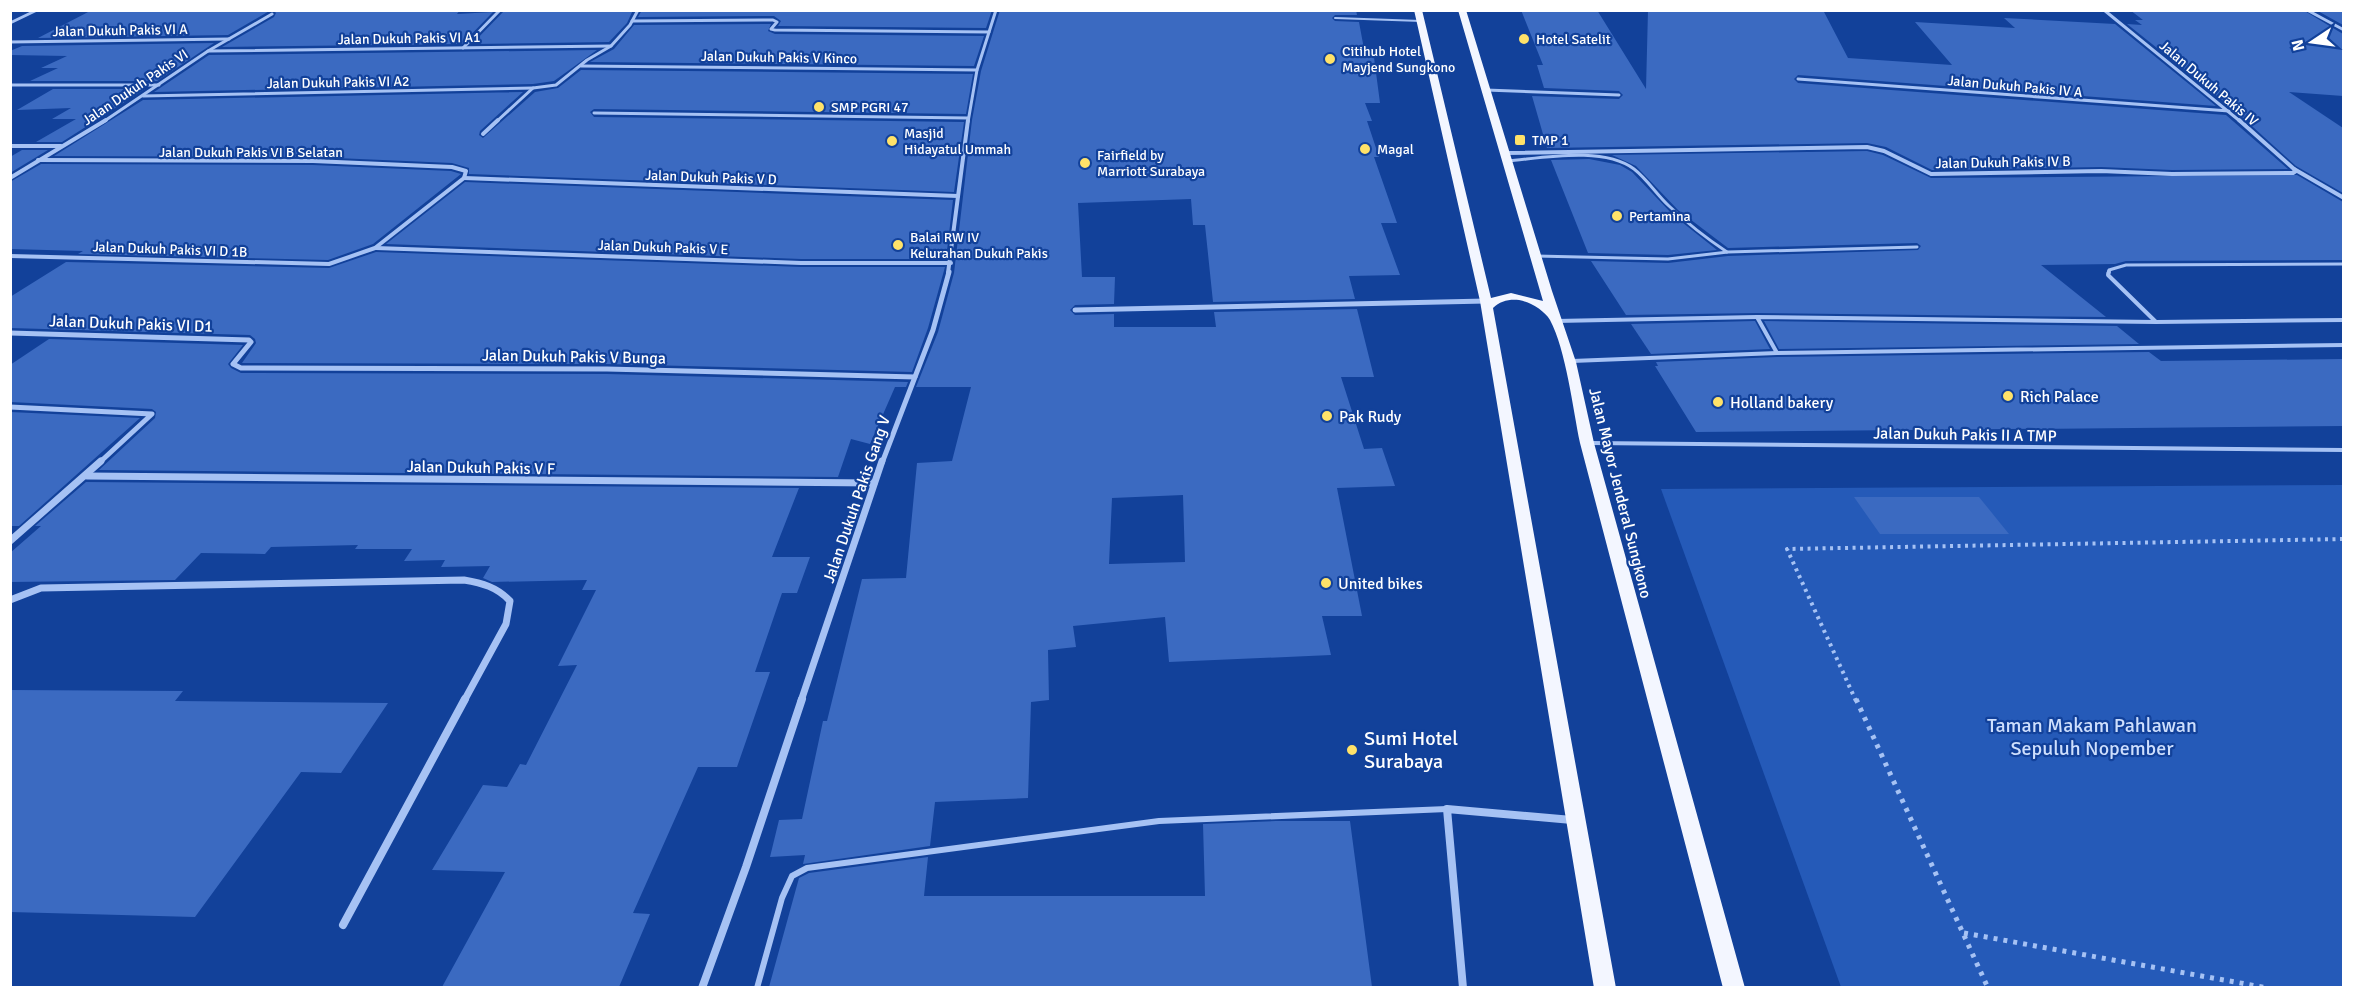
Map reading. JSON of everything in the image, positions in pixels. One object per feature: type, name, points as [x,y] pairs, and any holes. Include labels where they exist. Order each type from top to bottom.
[{"type":"main road","name":"Jalan Mayor Jenderal Sungkono","points":[[1462,10],[1569,362],[1587,443],[1734,987]]},
{"type":"main road","points":[[1420,16],[1485,298],[1605,987]]},
{"type":"main road","points":[[1485,298],[1515,292],[1546,291]]},
{"type":"main road","points":[[1485,298],[1491,302],[1497,298],[1524,298],[1547,307],[1556,321]]},
{"type":"street","name":"Jalan Dukuh Pakis VI A","points":[[10,23],[38,10]]},
{"type":"street","points":[[463,48],[500,10]]},
{"type":"street","name":"Jalan Dukuh Pakis VI A2","points":[[143,96],[532,88],[556,85],[611,46],[632,21],[638,10]]},
{"type":"street","name":"Jalan Dukuh Pakis Gang V","points":[[702,987],[746,867],[874,483],[933,330],[951,263],[968,118],[977,70],[996,10]]},
{"type":"street","name":"Jalan Dukuh Pakis IV","points":[[2104,10],[2229,111],[2294,171],[2343,198]]},
{"type":"street","points":[[2307,10],[2343,30]]},
{"type":"street","name":"Jalan Dukuh Pakis VI","points":[[10,178],[143,96],[208,51],[272,14]]},
{"type":"street","points":[[632,21],[772,20],[777,22],[771,29],[776,30],[989,32]]},
{"type":"street","name":"Jalan Dukuh Pakis VI A","points":[[10,42],[229,39]]},
{"type":"street","name":"Jalan Dukuh Pakis VI A1","points":[[208,51],[611,46]]},
{"type":"street","name":"Jalan Dukuh Pakis V Kinco","points":[[581,66],[977,70]]},
{"type":"street","name":"Jalan Dukuh Pakis IV A","points":[[1798,79],[2072,102],[2229,111]]},
{"type":"street","points":[[10,85],[160,85]]},
{"type":"street","points":[[483,134],[532,88]]},
{"type":"street","points":[[1486,90],[1619,95]]},
{"type":"street","points":[[594,113],[968,118]]},
{"type":"street","points":[[10,146],[64,146]]},
{"type":"street","name":"Jalan Dukuh Pakis IV B","points":[[1506,157],[1867,147],[1887,152],[1913,168],[1931,174],[2101,171],[2172,174],[2294,171]]},
{"type":"street","name":"Jalan Dukuh Pakis VI B Selatan","points":[[38,160],[313,161],[464,169],[464,178]]},
{"type":"street","points":[[375,248],[464,178]]},
{"type":"street","name":"Jalan Dukuh Pakis V D","points":[[464,178],[958,196]]},
{"type":"street","name":"Jalan Dukuh Pakis V E","points":[[375,248],[789,263],[951,263]]},
{"type":"street","name":"Jalan Dukuh Pakis VI D 1B","points":[[10,256],[329,264],[375,248]]},
{"type":"street","points":[[1075,310],[1485,298]]},
{"type":"street","name":"Jalan Dukuh Pakis VI D1","points":[[10,333],[250,341],[234,361],[233,366]]},
{"type":"street","name":"Jalan Dukuh Pakis V Bunga","points":[[233,366],[607,369],[915,377]]},
{"type":"street","points":[[10,407],[150,412],[152,416],[87,476],[10,541]]},
{"type":"street","name":"Jalan Dukuh Pakis V F","points":[[87,476],[874,483]]},
{"type":"street","points":[[10,600],[41,588],[464,580],[490,585],[502,591],[510,601],[506,624],[343,925]]},
{"type":"street","points":[[1463,987],[1447,809],[1576,821]]},
{"type":"lane","points":[[1335,18],[1420,16]]},
{"type":"lane","points":[[1506,157],[1600,156],[1624,163],[1634,169],[1669,206],[1695,229],[1728,252]]},
{"type":"lane","points":[[1536,256],[1668,259],[1728,252],[1917,247]]},
{"type":"lane","points":[[2156,322],[2108,275],[2109,270],[2126,265],[2343,264]]},
{"type":"lane","points":[[1757,316],[1777,353]]},
{"type":"lane","points":[[1556,321],[1757,316],[2156,322],[2343,320]]},
{"type":"lane","points":[[1569,362],[1777,353],[2343,345]]},
{"type":"lane","name":"Jalan Dukuh Pakis II A TMP","points":[[1587,443],[2343,450]]},
{"type":"lane","points":[[757,987],[783,898],[792,876],[807,868],[1159,821],[1447,809]]},
{"type":"path","points":[[1988,987],[1787,549],[2343,539]]},
{"type":"path","points":[[1964,933],[2268,987]]},
{"type":"green space","name":"Taman Makam Pahlawan Sepuluh Nopember","points":[[2343,485],[2343,987],[1841,987],[1661,489]]},
{"type":"building","points":[[92,10],[271,10],[228,35],[38,38]]},
{"type":"building","points":[[273,10],[460,10],[457,14],[493,12],[462,44],[222,47],[274,17],[276,13]]},
{"type":"building","points":[[633,10],[627,23],[609,42],[472,44],[503,12]]},
{"type":"building","points":[[642,10],[992,10],[986,28],[778,26],[781,21],[774,16],[638,17]]},
{"type":"building","points":[[1000,10],[1356,10],[1357,15],[1335,15],[1332,18],[1335,21],[1359,22],[1364,49],[1373,50],[1380,103],[1365,103],[1372,121],[1367,121],[1379,157],[1374,157],[1397,223],[1381,223],[1400,275],[1349,276],[1355,299],[1213,302],[1205,225],[1193,225],[1191,199],[1078,203],[1082,277],[1115,277],[1114,304],[1075,305],[1070,310],[1075,315],[1114,314],[1114,327],[1216,327],[1214,312],[1357,309],[1374,377],[1341,377],[1364,449],[1382,448],[1395,486],[1337,488],[1362,616],[1322,616],[1331,655],[1169,662],[1165,617],[1073,626],[1076,647],[1048,650],[1049,700],[1031,702],[1028,798],[935,802],[930,846],[803,864],[805,855],[770,857],[779,820],[802,819],[823,721],[827,721],[862,579],[906,578],[917,463],[952,461],[971,387],[916,387],[938,332],[954,273],[972,120],[981,71]],"holes":[[[1183,495],[1185,562],[1109,564],[1112,498]]]},
{"type":"building","points":[[1521,10],[1597,10],[1646,89],[1648,10],[1823,10],[1848,58],[1952,65],[1915,22],[2015,28],[2004,18],[2115,24],[2216,106],[1798,75],[1794,79],[1798,83],[2226,115],[2288,169],[2172,170],[2101,167],[1932,170],[1886,147],[1867,143],[1547,148],[1532,96],[1619,99],[1623,95],[1619,91],[1544,88],[1537,65],[1543,65]]},
{"type":"building","points":[[2130,10],[2303,10],[2343,34],[2343,96],[2289,92],[2343,128],[2343,193],[2296,166],[2232,108],[2127,24],[2142,25],[2135,20],[2143,20]]},
{"type":"building","points":[[2316,10],[2343,10],[2343,25]]},
{"type":"building","points":[[771,24],[768,31],[775,34],[984,36],[974,66],[590,62],[614,49],[634,25]]},
{"type":"building","points":[[214,43],[157,81],[30,81],[58,68],[41,68],[67,56],[10,55],[10,51],[22,46]]},
{"type":"building","points":[[597,50],[554,81],[533,84],[154,92],[209,55]]},
{"type":"building","points":[[581,70],[973,74],[966,114],[594,109],[590,112],[594,117],[964,122],[954,192],[469,174],[469,168],[452,163],[313,157],[54,156],[143,100],[523,92],[480,131],[479,135],[483,138],[535,92],[558,88]]},
{"type":"building","points":[[53,89],[145,89],[62,142],[36,142],[76,119],[52,119],[71,108],[17,110]]},
{"type":"building","points":[[22,150],[48,150],[10,173],[10,157]]},
{"type":"building","points":[[1867,151],[1883,155],[1931,178],[2297,175],[2343,202],[2343,260],[2126,261],[2115,264],[2041,265],[2106,317],[1757,313],[1626,315],[1591,261],[1668,263],[1728,256],[1918,250],[1921,246],[1917,243],[1728,248],[1678,210],[1636,166],[1612,155]]},
{"type":"building","points":[[1589,159],[1620,165],[1632,172],[1673,215],[1717,250],[1668,255],[1588,253],[1551,160]]},
{"type":"building","points":[[41,164],[313,165],[451,171],[461,174],[373,244],[328,260],[78,254],[83,251],[10,249],[10,182]]},
{"type":"building","points":[[465,182],[953,200],[946,259],[801,259],[386,244]]},
{"type":"building","points":[[376,252],[801,267],[945,267],[928,328],[912,372],[607,364],[242,363],[256,343],[250,335],[10,328],[10,297],[66,262],[329,268]]},
{"type":"building","points":[[1755,321],[1770,349],[1651,354],[1631,324]]},
{"type":"building","points":[[1764,321],[2117,326],[2139,344],[1779,349]]},
{"type":"building","points":[[49,339],[243,345],[228,364],[241,373],[607,374],[908,382],[906,387],[895,387],[870,444],[851,439],[838,477],[99,470],[155,418],[156,412],[152,409],[10,402],[10,365]]},
{"type":"building","name":"Rich Palace","points":[[2149,352],[2161,361],[2343,359],[2343,426],[1696,432],[1655,366],[1658,366],[1656,362],[1777,357]]},
{"type":"building","points":[[10,412],[140,418],[19,526],[10,526]]},
{"type":"building","points":[[86,482],[799,488],[772,557],[810,557],[797,593],[782,593],[755,672],[770,672],[737,767],[698,767],[633,913],[650,914],[619,987],[442,987],[505,872],[432,870],[483,785],[507,787],[520,764],[526,765],[577,665],[558,666],[596,590],[582,590],[587,580],[492,582],[483,578],[490,566],[441,567],[445,560],[404,561],[412,549],[355,549],[358,545],[271,547],[265,554],[201,553],[175,580],[10,582],[10,553],[41,526],[35,526]]},
{"type":"building","points":[[1854,497],[1979,497],[2009,534],[1880,534]]},
{"type":"building","points":[[10,690],[183,691],[175,701],[388,703],[341,773],[301,772],[195,917],[10,912]]},
{"type":"building","points":[[1350,821],[1372,987],[769,987],[799,878],[809,873],[928,857],[924,896],[1205,896],[1203,824]]},
{"type":"place","name":"Hotel Satelit","points":[[1524,39]]},
{"type":"place","name":"Citihub Hotel Mayjend Sungkono","points":[[1330,59]]},
{"type":"place","name":"SMP PGRI 47","points":[[819,107]]},
{"type":"place","name":"TMP 1","points":[[1520,140]]},
{"type":"place","name":"Masjid Hidayatul Ummah","points":[[892,141]]},
{"type":"place","name":"Magal","points":[[1365,149]]},
{"type":"place","name":"Fairfield by Marriott Surabaya","points":[[1085,163]]},
{"type":"place","name":"Pertamina","points":[[1617,216]]},
{"type":"place","name":"Balai RW IV Kelurahan Dukuh Pakis","points":[[898,245]]},
{"type":"place","name":"Rich Palace","points":[[2008,396]]},
{"type":"place","name":"Holland bakery","points":[[1718,402]]},
{"type":"place","name":"Pak Rudy","points":[[1327,416]]},
{"type":"place","name":"United bikes","points":[[1326,583]]},
{"type":"place","name":"Sumi Hotel Surabaya","points":[[1352,750]]}]
